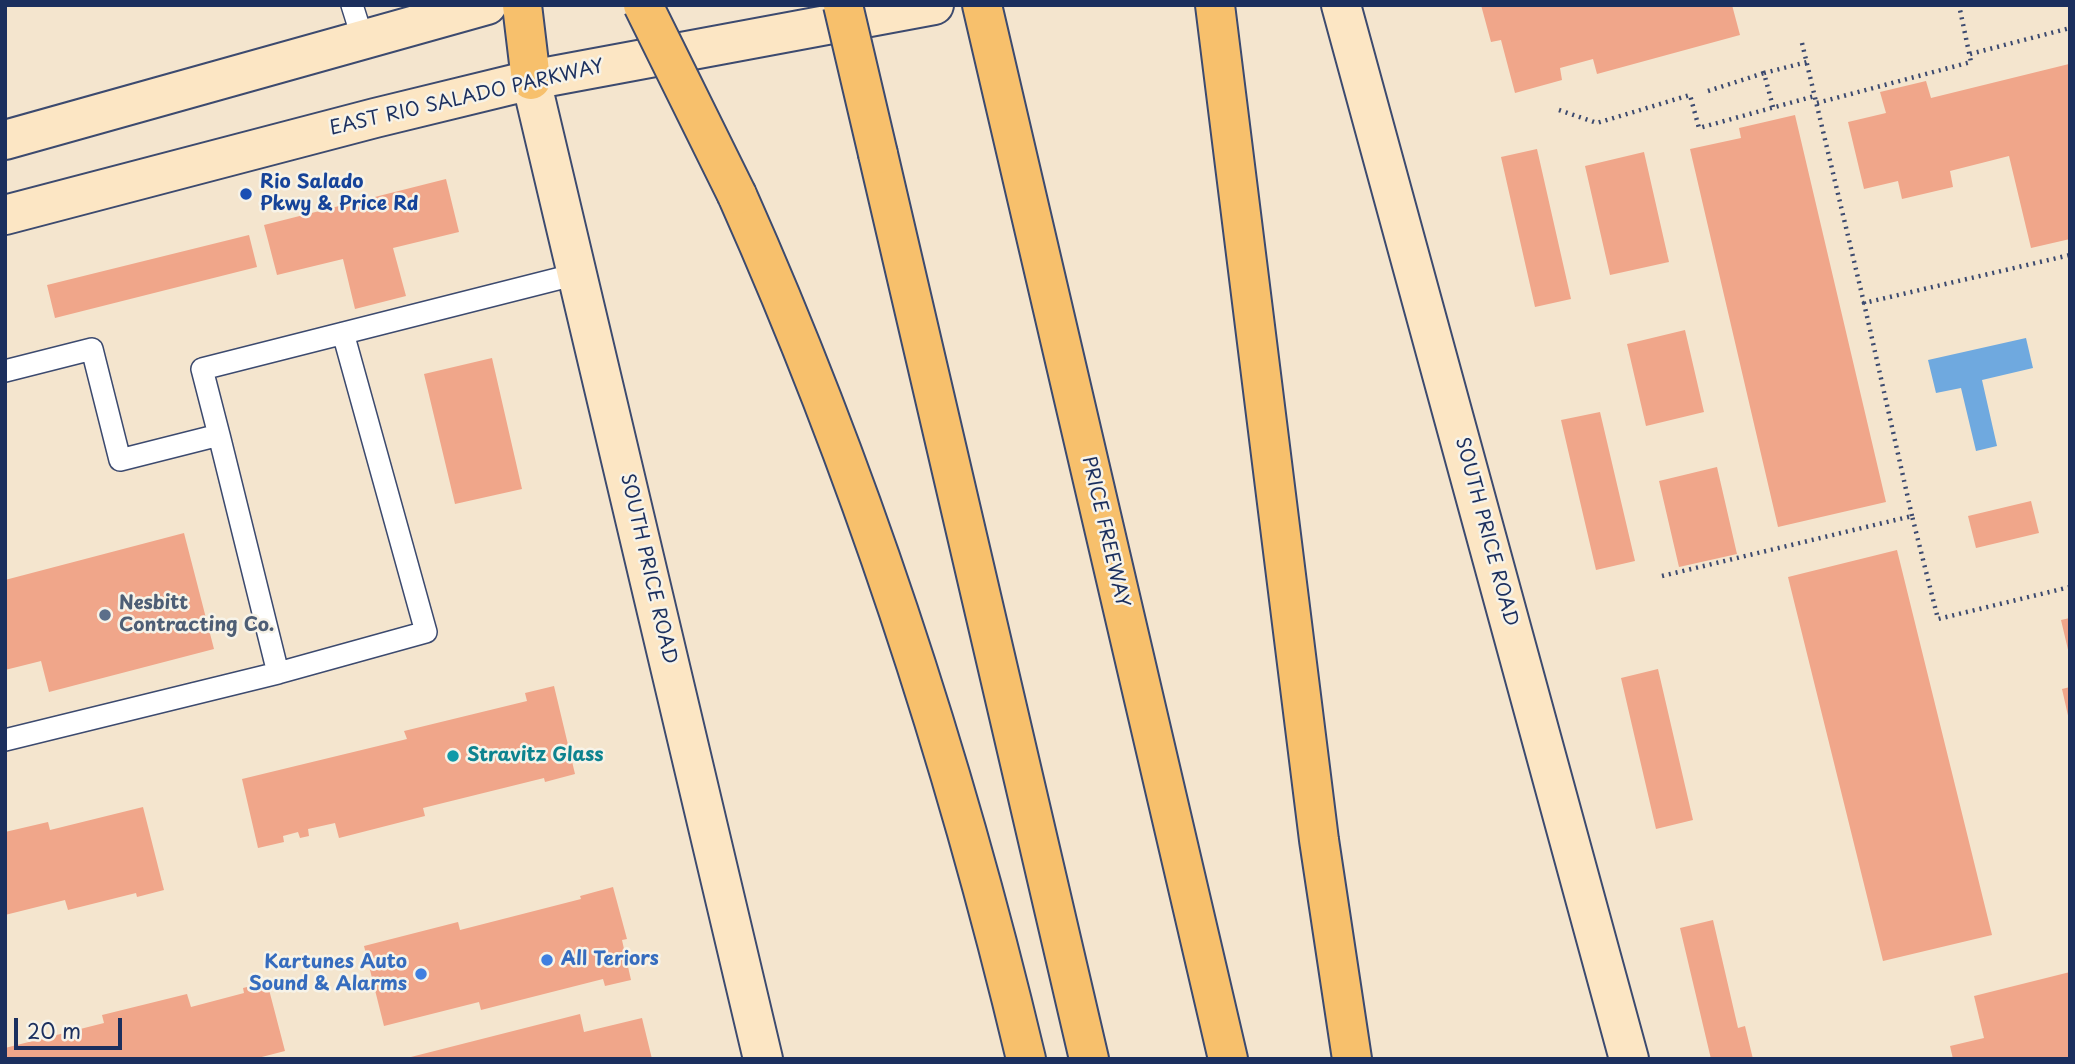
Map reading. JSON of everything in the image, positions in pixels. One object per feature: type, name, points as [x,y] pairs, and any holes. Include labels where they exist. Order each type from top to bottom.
[{"type":"highway","points":[[522,5],[531,80]]},
{"type":"highway","points":[[643,5],[737,195]]},
{"type":"highway","points":[[666,5],[737,195],[827,417],[898,617],[970,846],[1026,1059]]},
{"type":"highway","points":[[843,5],[1089,1059]]},
{"type":"highway","name":"PRICE FREEWAY","points":[[982,5],[1228,1059]]},
{"type":"highway","points":[[1215,5],[1316,813],[1352,1059]]},
{"type":"main road","points":[[5,140],[358,23],[487,5]]},
{"type":"main road","name":"EAST RIO SALADO PARKWAY","points":[[5,215],[531,80],[934,5]]},
{"type":"main road","name":"SOUTH PRICE ROAD","points":[[1341,5],[1629,1059]]},
{"type":"main road","name":"SOUTH PRICE ROAD","points":[[531,80],[763,1059]]},
{"type":"lane","points":[[278,673],[202,369],[578,274]]},
{"type":"lane","points":[[5,740],[278,673],[426,632],[343,334]]},
{"type":"lane","points":[[5,371],[92,349],[120,460],[219,435]]},
{"type":"path","points":[[1817,103],[1971,62],[1959,5]]},
{"type":"path","points":[[1970,54],[2070,28]]},
{"type":"path","points":[[1802,43],[1938,619],[2070,587]]},
{"type":"path","points":[[1708,91],[1807,62]]},
{"type":"path","points":[[1764,74],[1773,107]]},
{"type":"path","points":[[1559,110],[1597,123],[1690,95],[1699,128],[1815,96]]},
{"type":"path","points":[[1864,303],[2070,256]]},
{"type":"path","points":[[1662,576],[1912,516]]},
{"type":"water","points":[[2026,338],[2033,368],[1982,380],[1997,446],[1976,451],[1961,388],[1936,393],[1928,360]]},
{"type":"building","points":[[1481,5],[1732,5],[1740,35],[1597,74],[1593,59],[1560,68],[1562,80],[1515,93],[1501,40],[1491,42]]},
{"type":"building","points":[[2069,64],[2070,239],[2031,248],[2009,156],[1950,171],[1953,187],[1902,199],[1898,181],[1864,189],[1848,122],[1886,113],[1880,92],[1926,81],[1931,98]]},
{"type":"building","points":[[1795,115],[1886,502],[1778,527],[1690,149],[1741,138],[1739,128]]},
{"type":"building","points":[[1537,149],[1571,299],[1535,307],[1501,157]]},
{"type":"building","points":[[1644,152],[1669,262],[1610,275],[1585,166]]},
{"type":"building","points":[[446,179],[459,232],[393,248],[406,296],[355,309],[343,259],[277,275],[264,225]]},
{"type":"building","points":[[249,235],[257,267],[55,318],[47,285]]},
{"type":"building","points":[[1685,330],[1704,412],[1646,426],[1627,344]]},
{"type":"building","points":[[492,358],[522,489],[455,504],[424,374]]},
{"type":"building","points":[[1600,412],[1635,561],[1596,570],[1561,420]]},
{"type":"building","points":[[1717,467],[1737,554],[1679,567],[1659,481]]},
{"type":"building","points":[[2031,501],[2039,533],[1976,548],[1968,516]]},
{"type":"building","name":"Nesbitt Contracting Co.","points":[[184,533],[214,649],[49,692],[41,661],[5,670],[5,580]]},
{"type":"building","points":[[1897,550],[1992,935],[1883,961],[1788,577]]},
{"type":"building","points":[[2070,618],[2070,654],[2069,654],[2061,620]]},
{"type":"building","points":[[1658,669],[1693,820],[1656,829],[1621,678]]},
{"type":"building","name":"Stravitz Glass","points":[[554,686],[575,774],[545,782],[544,778],[423,808],[425,816],[339,838],[335,823],[308,829],[309,836],[300,838],[298,832],[283,836],[284,842],[258,848],[242,779],[407,739],[404,731],[527,701],[525,693]]},
{"type":"building","points":[[2070,687],[2070,720],[2069,720],[2062,689]]},
{"type":"building","points":[[143,807],[164,890],[137,897],[136,893],[68,910],[65,900],[5,915],[5,832],[48,822],[50,830]]},
{"type":"building","name":"All Teriors","points":[[613,887],[627,939],[622,940],[631,980],[605,986],[603,979],[481,1010],[479,1002],[384,1026],[364,946],[458,922],[460,930],[581,899],[580,896]]},
{"type":"building","points":[[1713,920],[1738,1028],[1745,1026],[1753,1059],[1711,1059],[1680,928]]},
{"type":"building","points":[[2070,972],[2070,1059],[1953,1059],[1950,1046],[1984,1038],[1974,996]]},
{"type":"building","points":[[267,982],[285,1051],[254,1059],[5,1059],[5,1048],[104,1023],[102,1015],[187,994],[191,1007],[244,993],[243,988]]},
{"type":"building","points":[[580,1014],[584,1032],[642,1018],[652,1059],[403,1059]]},
{"type":"place","name":"Rio Salado Pkwy & Price Rd","points":[[246,194]]},
{"type":"place","name":"Nesbitt Contracting Co.","points":[[105,615]]},
{"type":"place","name":"Stravitz Glass","points":[[453,756]]},
{"type":"place","name":"All Teriors","points":[[547,960]]},
{"type":"place","name":"Kartunes Auto Sound & Alarms","points":[[421,974]]}]
